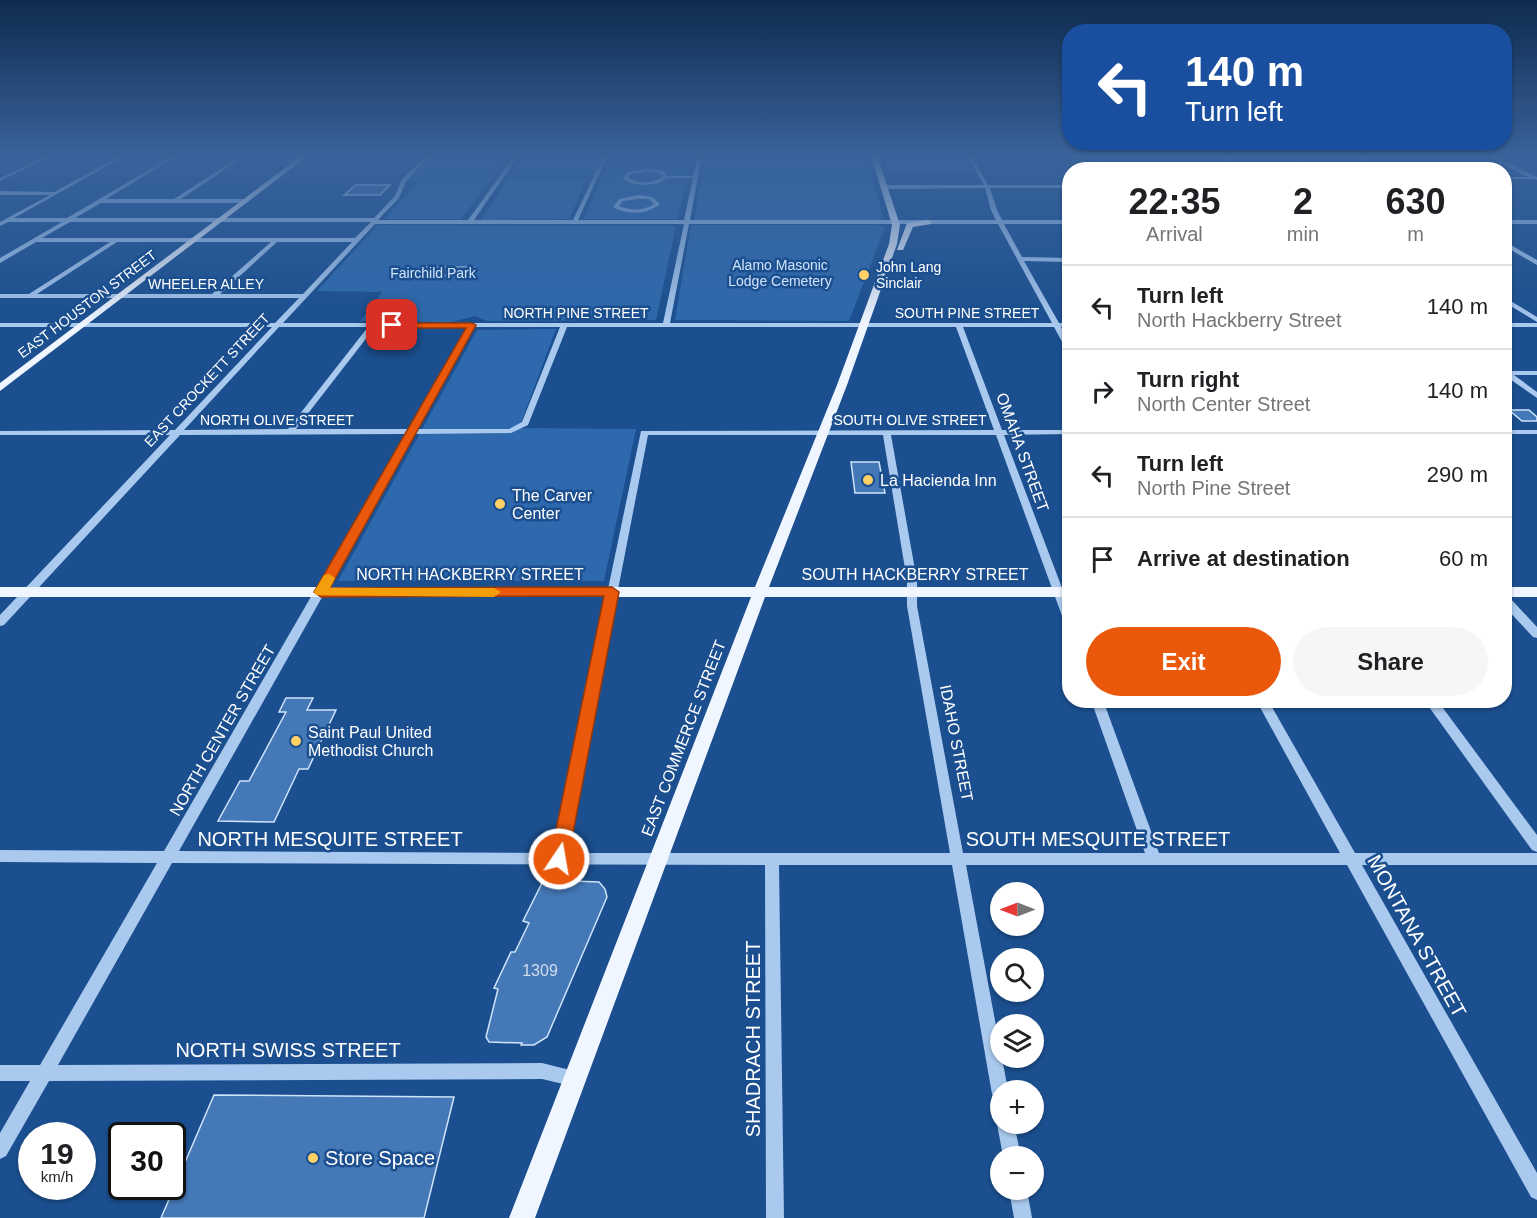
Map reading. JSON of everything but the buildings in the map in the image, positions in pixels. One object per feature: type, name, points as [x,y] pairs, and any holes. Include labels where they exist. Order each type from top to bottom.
[{"type":"main road","name":"EAST HOUSTON STREET","points":[[0,388],[232,212]]},
{"type":"main road","name":"EAST COMMERCE STREET","points":[[522,1218],[760,592],[864,326],[896,236],[892,212]]},
{"type":"main road","name":"EAST COMMERCE STREET","points":[[883,272],[894,260],[910,225],[928,222]]},
{"type":"main road","points":[[1512,592],[1537,591]]},
{"type":"main road","name":"NORTH HACKBERRY STREET","points":[[0,592],[760,592]]},
{"type":"main road","name":"SOUTH HACKBERRY STREET","points":[[760,592],[1062,592]]},
{"type":"street","points":[[0,224],[22,212]]},
{"type":"street","points":[[0,261],[82,212]]},
{"type":"street","name":"EAST CROCKETT STREET","points":[[0,622],[382,212]]},
{"type":"street","points":[[470,222],[477,212]]},
{"type":"street","points":[[575,222],[580,212]]},
{"type":"street","points":[[666,325],[688,212]]},
{"type":"street","points":[[996,212],[999,222],[1062,335]]},
{"type":"street","points":[[8,220],[1062,222]]},
{"type":"street","points":[[1512,222],[1537,222]]},
{"type":"street","points":[[35,240],[356,240]]},
{"type":"street","points":[[30,296],[117,240]]},
{"type":"street","points":[[214,296],[277,240]]},
{"type":"street","points":[[1512,248],[1537,263]]},
{"type":"street","points":[[1020,259],[1062,260]]},
{"type":"street","name":"WHEELER ALLEY","points":[[0,296],[305,296]]},
{"type":"street","points":[[1512,304],[1537,320]]},
{"type":"street","name":"NORTH PINE STREET","points":[[0,325],[864,326]]},
{"type":"street","points":[[289,433],[372,325]]},
{"type":"street","name":"NORTH CENTER STREET","points":[[0,1150],[472,325]]},
{"type":"street","name":"NORTH OLIVE STREET","points":[[0,433],[511,431],[523,426],[564,325]]},
{"type":"street","name":"OMAHA STREET","points":[[960,325],[998,433],[1062,587]]},
{"type":"street","name":"SOUTH PINE STREET","points":[[864,326],[1062,325]]},
{"type":"street","points":[[1512,325],[1537,325]]},
{"type":"street","points":[[1512,372],[1537,373]]},
{"type":"street","points":[[1512,377],[1537,396]]},
{"type":"street","name":"SOUTH OLIVE STREET","points":[[823,433],[1062,432]]},
{"type":"street","points":[[1512,432],[1537,432]]},
{"type":"street","points":[[559,859],[644,433],[823,433]]},
{"type":"street","name":"IDAHO STREET","points":[[887,434],[912,592],[912,606],[998,1080]]},
{"type":"street","points":[[1512,607],[1537,634]]},
{"type":"street","points":[[1100,708],[1154,858]]},
{"type":"street","name":"MONTANA STREET","points":[[1266,708],[1537,1191]]},
{"type":"street","points":[[1436,708],[1537,846]]},
{"type":"street","name":"NORTH MESQUITE STREET","points":[[0,856],[659,859]]},
{"type":"street","name":"SOUTH MESQUITE STREET","points":[[659,859],[1537,859]]},
{"type":"street","name":"SHADRACH STREET","points":[[772,859],[775,1218]]},
{"type":"street","name":"NORTH SWISS STREET","points":[[0,1073],[532,1071],[576,1079]]},
{"type":"street","points":[[1020,1200],[1023,1218]]},
{"type":"green space","points":[[391,212],[466,212],[461,219],[384,219]]},
{"type":"green space","points":[[486,212],[572,212],[569,219],[481,220]]},
{"type":"green space","points":[[587,212],[680,212],[678,219],[584,219]]},
{"type":"green space","points":[[695,212],[882,212],[884,220],[694,220]]},
{"type":"green space","name":"Fairchild Park","points":[[378,225],[676,226],[656,320],[487,321],[475,316],[452,322],[360,321],[382,292],[317,291]]},
{"type":"green space","name":"Alamo Masonic Lodge Cemetery","points":[[691,225],[877,225],[885,227],[849,321],[675,320]]},
{"type":"green space","name":"The Carver Center","points":[[556,329],[519,428],[636,429],[604,581],[338,581],[477,330]]},
{"type":"shaded area","points":[[420,268],[475,268],[468,276],[415,275]]},
{"type":"slow traffic","points":[[329,578],[321,592],[494,592]]},
{"type":"place","name":"John Lang Sinclair","points":[[864,275]]},
{"type":"place","name":"La Hacienda Inn","points":[[868,480]]},
{"type":"place","name":"The Carver Center","points":[[500,504]]},
{"type":"place","name":"Saint Paul United Methodist Church","points":[[296,741]]},
{"type":"place","name":"Store Space","points":[[313,1158]]},
{"type":"route","points":[[392,325],[472,325],[321,592],[612,592],[559,859]]}]
